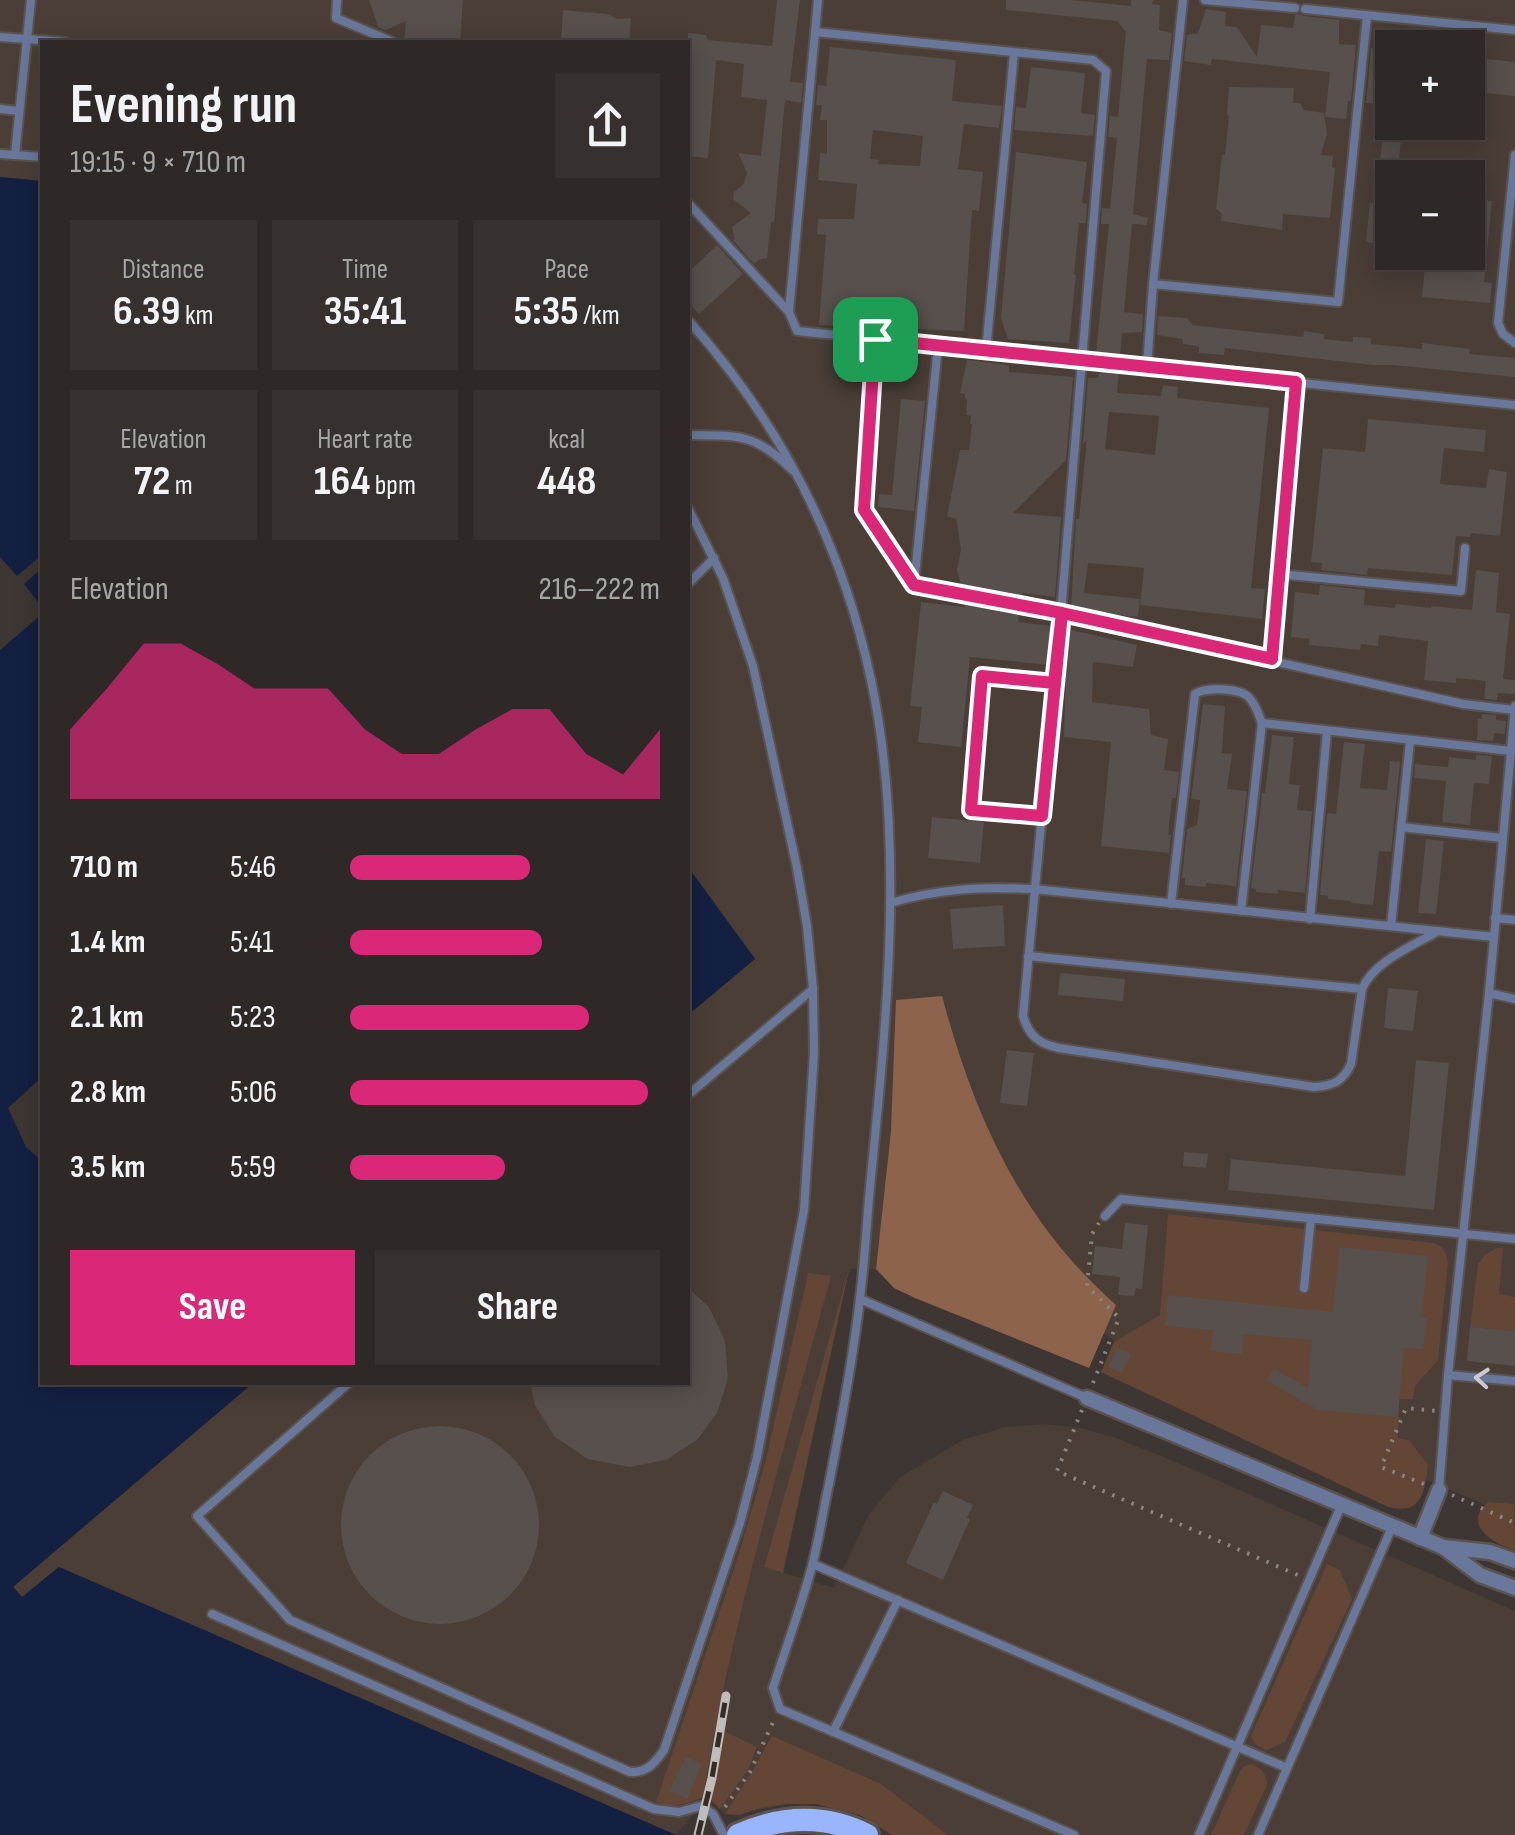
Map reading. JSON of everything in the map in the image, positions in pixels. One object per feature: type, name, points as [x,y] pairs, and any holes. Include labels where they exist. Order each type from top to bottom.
[{"type":"main road","points":[[738,1835],[767,1823],[793,1820],[819,1820],[867,1835]]},
{"type":"street","points":[[1087,1398],[1443,1548],[1480,1575],[1515,1588]]},
{"type":"street","points":[[1420,1538],[1440,1490]]},
{"type":"street","points":[[1443,1548],[1490,1552],[1515,1561]]},
{"type":"lane","points":[[15,154],[31,0]]},
{"type":"lane","points":[[336,0],[336,18],[388,40]]},
{"type":"lane","points":[[789,312],[818,0]]},
{"type":"lane","points":[[1147,366],[1183,0]]},
{"type":"lane","points":[[1205,0],[1515,30]]},
{"type":"lane","points":[[1397,18],[1398,4]]},
{"type":"lane","points":[[1153,284],[1338,302],[1367,16]]},
{"type":"lane","points":[[815,32],[1094,60],[1106,71],[1062,613],[1028,956],[1023,1016],[1026,1028],[1044,1045],[1314,1088],[1337,1083],[1346,1076],[1351,1064],[1362,989],[1371,974],[1438,931]]},
{"type":"lane","points":[[0,37],[40,40]]},
{"type":"lane","points":[[986,351],[1014,53]]},
{"type":"lane","points":[[0,109],[19,111]]},
{"type":"lane","points":[[0,154],[40,157]]},
{"type":"lane","points":[[1515,154],[1498,324],[1515,343]]},
{"type":"lane","points":[[690,205],[789,312],[797,330],[1515,404]]},
{"type":"lane","points":[[690,322],[770,426],[800,478],[834,552],[872,680],[888,826],[890,903],[879,1103],[860,1298],[813,1564],[773,1688],[780,1708],[1074,1835]]},
{"type":"lane","points":[[875,339],[864,510],[914,585],[1062,613],[1463,704],[1515,708],[1448,1374],[1440,1490]]},
{"type":"lane","points":[[914,585],[938,346]]},
{"type":"lane","points":[[1272,659],[1296,382]]},
{"type":"lane","points":[[690,435],[742,437],[760,443],[800,478]]},
{"type":"lane","points":[[347,1385],[197,1516],[290,1620],[630,1772],[648,1768],[664,1750],[740,1522],[757,1457],[804,1210],[814,1053],[807,926],[753,666],[740,620],[690,512]]},
{"type":"lane","points":[[1278,574],[1461,591],[1465,548]]},
{"type":"lane","points":[[690,582],[714,558]]},
{"type":"lane","points":[[1042,816],[971,810],[982,676],[1054,683]]},
{"type":"lane","points":[[1171,904],[1195,694],[1206,688],[1248,695],[1262,723],[1241,911]]},
{"type":"lane","points":[[1262,723],[1511,751]]},
{"type":"lane","points":[[1310,918],[1327,731]]},
{"type":"lane","points":[[1391,926],[1410,741]]},
{"type":"lane","points":[[1401,827],[1502,838]]},
{"type":"lane","points":[[890,903],[975,887],[1034,890],[1494,936]]},
{"type":"lane","points":[[1495,918],[1515,920]]},
{"type":"lane","points":[[1028,956],[1362,989]]},
{"type":"lane","points":[[690,1092],[812,989]]},
{"type":"lane","points":[[1489,993],[1515,999]]},
{"type":"lane","points":[[1105,1216],[1121,1199],[1515,1239]]},
{"type":"lane","points":[[1304,1288],[1311,1218]]},
{"type":"lane","points":[[860,1298],[1087,1398]]},
{"type":"lane","points":[[1448,1374],[1515,1381]]},
{"type":"lane","points":[[1199,1835],[1341,1506]]},
{"type":"lane","points":[[1258,1835],[1392,1527]]},
{"type":"lane","points":[[813,1564],[1287,1768]]},
{"type":"lane","points":[[834,1732],[898,1600]]},
{"type":"lane","points":[[212,1614],[654,1809],[679,1812],[701,1806],[709,1810],[724,1835]]},
{"type":"path","points":[[716,1819],[750,1772],[780,1708]]},
{"type":"shaded area","points":[[0,0],[1515,0],[1515,1519],[1137,1359],[889,1151],[876,1269],[850,1269],[764,1567],[834,1588],[869,1514],[900,1477],[963,1440],[1005,1427],[1044,1424],[1081,1428],[1116,1438],[1515,1611],[1515,1835],[892,1835],[860,1815],[816,1804],[788,1804],[731,1815],[703,1797],[676,1835],[59,1567],[22,1597],[13,1586],[251,1385],[690,1385],[690,1013],[755,958],[690,870],[690,40],[40,40],[40,181],[0,177]]},
{"type":"shaded area","points":[[942,996],[977,1103],[1009,1170],[1049,1233],[1116,1305],[1089,1368],[915,1298],[894,1288],[876,1269],[891,1131],[896,1000]]},
{"type":"shaded area","points":[[1168,1214],[1433,1243],[1442,1248],[1448,1263],[1438,1360],[1415,1386],[1413,1399],[1399,1399],[1398,1438],[1409,1440],[1428,1465],[1423,1492],[1415,1505],[1388,1507],[1101,1372],[1114,1342],[1160,1315]]},
{"type":"shaded area","points":[[1497,1248],[1503,1248],[1499,1294],[1515,1297],[1515,1331],[1470,1327],[1478,1264]]},
{"type":"shaded area","points":[[849,1270],[783,1573],[764,1567]]},
{"type":"shaded area","points":[[808,1273],[831,1276],[744,1600],[703,1797],[680,1804],[656,1802],[765,1464]]},
{"type":"shaded area","points":[[1488,1502],[1514,1504],[1515,1551],[1490,1538],[1479,1526],[1481,1511]]},
{"type":"shaded area","points":[[1327,1564],[1340,1570],[1352,1599],[1285,1742],[1267,1750],[1251,1736]]},
{"type":"shaded area","points":[[724,1731],[757,1747],[748,1770],[720,1809],[711,1800]]},
{"type":"shaded area","points":[[772,1736],[881,1784],[948,1835],[892,1835],[860,1815],[816,1804],[788,1804],[739,1815],[725,1814]]},
{"type":"shaded area","points":[[1252,1764],[1263,1772],[1267,1784],[1244,1835],[1211,1835],[1240,1771]]},
{"type":"water","points":[[0,177],[40,181],[40,1079],[8,1108],[26,1147],[40,1159],[40,1385],[251,1385],[13,1587],[22,1597],[59,1567],[676,1835],[0,1835]]},
{"type":"water","points":[[690,870],[755,959],[690,1013]]},
{"type":"pier","points":[[0,557],[17,576],[40,557],[40,570],[24,584],[40,604],[40,616],[0,650]]},
{"type":"building","points":[[369,0],[463,0],[460,40],[404,40],[406,21],[386,30],[378,27]]},
{"type":"building","points":[[777,0],[800,0],[790,82],[803,83],[801,103],[785,100],[774,222],[767,258],[754,264],[732,239],[735,240],[732,227],[751,213],[733,199],[747,173],[738,153],[761,156],[767,100],[741,97],[744,64],[716,60],[708,158],[690,156],[688,33],[706,35],[708,40],[772,46]]},
{"type":"building","points":[[1006,0],[1071,0],[1131,6],[1131,0],[1153,0],[1152,4],[1160,5],[1159,30],[1172,33],[1169,60],[1147,59],[1133,214],[1148,218],[1147,225],[1132,224],[1124,312],[1143,314],[1142,332],[1122,333],[1120,357],[1096,354],[1109,224],[1101,224],[1102,208],[1110,209],[1117,138],[1108,137],[1110,116],[1118,117],[1126,32],[1117,21],[1006,10]]},
{"type":"building","points":[[1206,9],[1226,12],[1225,26],[1237,27],[1257,57],[1261,25],[1293,28],[1295,15],[1299,14],[1339,20],[1339,44],[1356,45],[1346,119],[1325,117],[1330,72],[1212,59],[1211,65],[1184,61],[1187,35],[1198,33]]},
{"type":"building","points":[[563,10],[631,18],[629,40],[561,40]]},
{"type":"building","points":[[1485,38],[1486,59],[1515,62],[1515,96],[1485,93]]},
{"type":"building","points":[[830,47],[956,60],[952,101],[1002,106],[999,128],[964,124],[958,169],[983,172],[979,211],[972,210],[964,331],[819,325],[826,235],[817,234],[818,219],[854,219],[857,184],[818,180],[820,153],[827,154],[827,120],[820,120],[822,105],[816,105],[818,85],[826,86]],"holes":[[[873,130],[923,136],[920,166],[878,164],[879,160],[870,159]]]},
{"type":"building","points":[[1371,48],[1375,53],[1375,104],[1366,103]]},
{"type":"building","points":[[1031,67],[1085,73],[1081,113],[1095,115],[1093,136],[1014,130],[1016,107],[1026,108]]},
{"type":"building","points":[[1229,87],[1294,88],[1293,103],[1300,103],[1304,110],[1324,113],[1327,134],[1321,155],[1333,156],[1335,168],[1330,218],[1283,214],[1282,230],[1221,221],[1222,214],[1216,209],[1225,155]]},
{"type":"building","points":[[1382,140],[1401,140],[1399,158],[1417,160],[1380,160]]},
{"type":"building","points":[[1016,152],[1087,162],[1082,203],[1087,204],[1086,223],[1079,223],[1069,343],[1008,339],[1001,318]]},
{"type":"building","points":[[1485,200],[1492,201],[1484,282],[1492,283],[1490,303],[1422,297],[1425,270],[1485,270]]},
{"type":"building","points":[[1370,203],[1375,204],[1375,243],[1366,242]]},
{"type":"building","points":[[717,245],[743,274],[699,314],[690,304],[690,271]]},
{"type":"building","points":[[1158,316],[1245,331],[1303,337],[1304,331],[1324,334],[1324,339],[1353,342],[1353,337],[1371,338],[1371,344],[1422,349],[1422,343],[1470,349],[1469,354],[1515,358],[1515,377],[1225,348],[1224,355],[1199,353],[1199,346],[1157,335]]},
{"type":"building","points":[[967,360],[1009,365],[1009,372],[1073,377],[1066,460],[1013,513],[1061,517],[1055,597],[1022,593],[1021,598],[961,586],[956,518],[947,517],[960,450],[969,450],[971,416],[966,415],[965,394],[960,393]]},
{"type":"building","points":[[1100,370],[1119,372],[1117,393],[1161,396],[1163,385],[1178,387],[1177,398],[1269,408],[1251,588],[1265,589],[1262,619],[1140,605],[1144,568],[1088,563],[1084,593],[1140,599],[1138,617],[1071,608],[1076,519],[1087,440],[1083,444],[1088,378],[1098,378]],"holes":[[[1109,412],[1159,416],[1155,455],[1105,449]]]},
{"type":"building","points":[[901,399],[925,401],[914,511],[878,507],[879,494],[892,495]]},
{"type":"building","points":[[1368,419],[1486,430],[1484,452],[1444,448],[1440,484],[1486,488],[1489,469],[1507,472],[1500,536],[1456,536],[1452,575],[1368,568],[1367,575],[1321,570],[1322,563],[1311,562],[1323,448],[1365,452]]},
{"type":"building","points":[[1476,570],[1499,573],[1496,612],[1510,614],[1503,679],[1515,680],[1515,694],[1498,693],[1497,700],[1484,699],[1486,681],[1424,680],[1428,641],[1379,635],[1378,646],[1361,644],[1360,650],[1309,645],[1310,639],[1291,637],[1295,592],[1319,595],[1320,585],[1365,590],[1364,605],[1472,610]]},
{"type":"building","points":[[921,602],[965,607],[964,602],[1019,613],[1018,622],[1052,626],[1049,665],[970,657],[961,747],[918,742],[922,707],[910,706]]},
{"type":"building","points":[[1067,629],[1137,645],[1133,667],[1093,662],[1092,702],[1149,709],[1151,735],[1168,739],[1164,770],[1179,772],[1176,798],[1172,798],[1169,853],[1101,846],[1111,742],[1064,737]]},
{"type":"building","points":[[1203,704],[1225,706],[1222,753],[1232,754],[1227,789],[1247,791],[1236,886],[1185,885],[1182,878],[1187,829],[1197,825],[1200,800],[1191,799]]},
{"type":"building","points":[[1482,714],[1506,721],[1505,734],[1494,733],[1493,741],[1477,740]]},
{"type":"building","points":[[1272,735],[1294,737],[1289,784],[1300,785],[1297,810],[1312,811],[1305,893],[1256,892],[1251,888]]},
{"type":"building","points":[[1344,742],[1365,744],[1360,788],[1387,790],[1390,761],[1400,762],[1391,852],[1379,851],[1373,905],[1320,895],[1327,813],[1336,814]]},
{"type":"building","points":[[1476,755],[1492,756],[1489,784],[1474,783],[1470,825],[1442,822],[1446,781],[1414,778],[1415,764],[1448,767],[1449,757],[1476,760]]},
{"type":"building","points":[[932,817],[984,822],[980,863],[928,858]]},
{"type":"building","points":[[1426,839],[1444,841],[1436,914],[1418,913]]},
{"type":"building","points":[[1003,905],[1005,946],[953,949],[950,909]]},
{"type":"building","points":[[1060,973],[1125,979],[1123,1001],[1058,995]]},
{"type":"building","points":[[1388,988],[1418,991],[1413,1031],[1384,1028]]},
{"type":"building","points":[[1007,1050],[1034,1053],[1027,1106],[1000,1103]]},
{"type":"building","points":[[1416,1060],[1449,1063],[1434,1210],[1228,1190],[1231,1159],[1405,1176]]},
{"type":"building","points":[[1184,1152],[1208,1154],[1206,1168],[1183,1166]]},
{"type":"building","points":[[1125,1223],[1148,1225],[1142,1289],[1136,1288],[1134,1296],[1118,1295],[1120,1277],[1092,1274],[1095,1246],[1122,1249]]},
{"type":"building","points":[[1340,1247],[1428,1256],[1421,1318],[1427,1319],[1423,1349],[1404,1348],[1398,1417],[1318,1410],[1267,1381],[1274,1369],[1308,1388],[1312,1340],[1244,1334],[1242,1354],[1211,1351],[1213,1330],[1165,1326],[1168,1295],[1333,1312]]},
{"type":"building","points":[[690,1290],[709,1307],[725,1341],[728,1378],[717,1413],[697,1440],[666,1460],[629,1467],[588,1459],[555,1437],[535,1405],[531,1385],[690,1385]]},
{"type":"building","points":[[1470,1327],[1515,1331],[1515,1366],[1467,1361]]},
{"type":"building","points":[[1117,1348],[1131,1354],[1122,1373],[1108,1367]]},
{"type":"building","points":[[440,1426],[478,1433],[510,1455],[532,1487],[539,1525],[532,1563],[510,1595],[478,1617],[440,1624],[402,1617],[370,1595],[348,1563],[341,1525],[348,1487],[370,1455],[402,1433]]},
{"type":"building","points":[[943,1491],[973,1505],[943,1580],[906,1563]]},
{"type":"building","points":[[686,1757],[702,1764],[687,1799],[669,1791]]},
{"type":"railway","points":[[698,1835],[726,1696]]},
{"type":"route","points":[[875,339],[864,510],[914,585],[1062,613],[1042,816],[971,810],[982,676],[1054,683],[1062,613],[1272,659],[1296,382],[875,339]]}]
